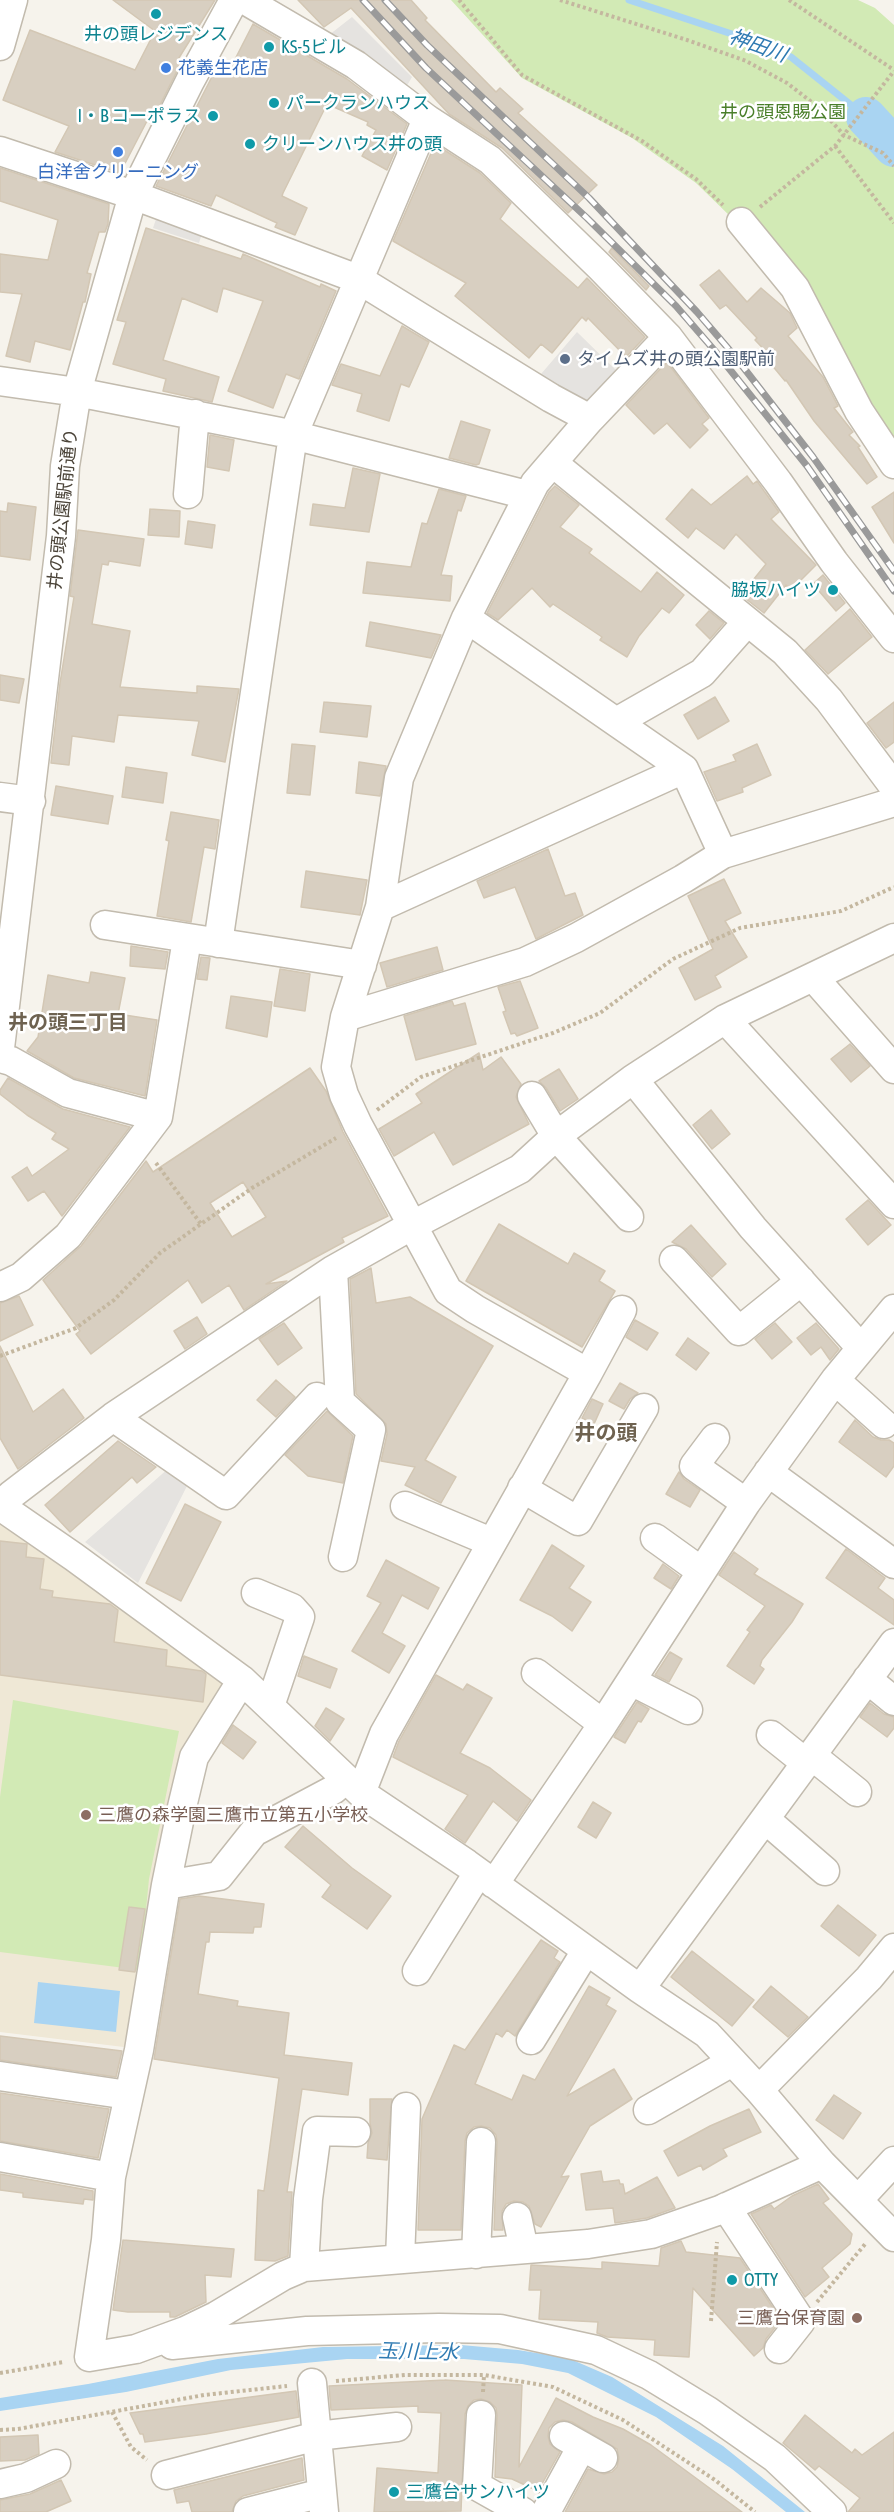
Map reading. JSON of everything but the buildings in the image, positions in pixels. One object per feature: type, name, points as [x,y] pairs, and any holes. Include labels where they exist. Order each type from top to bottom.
[{"type":"street","points":[[0,46],[13,0]]},
{"type":"street","name":"井の頭公園駅前通り","points":[[0,1048],[61,536],[65,466],[77,392],[134,195],[156,147],[234,0]]},
{"type":"street","points":[[245,0],[356,65],[427,119],[490,160],[668,337],[778,482],[834,562],[894,638]]},
{"type":"street","points":[[218,943],[293,435],[427,119]]},
{"type":"street","points":[[0,151],[134,195],[358,279],[551,398],[590,419]]},
{"type":"street","points":[[741,222],[795,288],[859,411],[894,464]]},
{"type":"street","points":[[588,1373],[475,1309],[448,1291],[358,1125],[344,1095],[336,1067],[345,1017],[380,907],[399,778],[466,618],[527,495],[590,419],[668,337]]},
{"type":"street","points":[[0,381],[77,392],[293,435],[527,495]]},
{"type":"street","points":[[188,494],[195,414]]},
{"type":"street","points":[[553,463],[785,652],[829,700],[894,787]]},
{"type":"street","points":[[466,618],[618,721],[684,769],[723,854]]},
{"type":"street","points":[[618,721],[702,673],[747,622]]},
{"type":"street","points":[[380,907],[684,769]]},
{"type":"street","points":[[0,797],[31,801]]},
{"type":"street","points":[[345,1017],[525,962],[576,938],[664,890],[723,854],[894,802]]},
{"type":"street","points":[[105,925],[362,965]]},
{"type":"street","points":[[888,2231],[822,2164],[759,2090],[706,2034],[353,1786],[242,1680],[74,1557],[2,1508],[11,1495],[113,1417],[333,1270],[520,1168],[556,1136],[633,1079],[725,1019],[894,938]]},
{"type":"street","points":[[0,1287],[21,1277],[68,1236],[158,1117],[187,939]]},
{"type":"street","points":[[814,978],[894,1069]]},
{"type":"street","points":[[725,1019],[894,1204]]},
{"type":"street","points":[[0,1058],[11,1061],[68,1093],[158,1117]]},
{"type":"street","points":[[633,1079],[753,1228],[861,1348]]},
{"type":"street","points":[[532,1096],[556,1136],[629,1217]]},
{"type":"street","points":[[674,1260],[739,1331],[801,1281]]},
{"type":"street","points":[[333,1270],[340,1402],[372,1430],[343,1557]]},
{"type":"street","points":[[417,1971],[603,1724],[701,1570],[768,1472],[835,1380],[894,1309]]},
{"type":"street","points":[[166,1885],[219,1876],[254,1832],[333,1790],[353,1786],[588,1373],[621,1310]]},
{"type":"street","points":[[835,1380],[884,1424]]},
{"type":"street","points":[[113,1417],[226,1495],[317,1397]]},
{"type":"street","points":[[522,1488],[578,1521],[644,1408]]},
{"type":"street","points":[[715,1438],[694,1466],[746,1503]]},
{"type":"street","points":[[768,1472],[894,1564]]},
{"type":"street","points":[[405,1506],[491,1542]]},
{"type":"street","points":[[655,1538],[701,1570]]},
{"type":"street","points":[[256,1593],[292,1608],[300,1617],[270,1706]]},
{"type":"street","points":[[640,1989],[894,1643]]},
{"type":"street","points":[[536,1673],[603,1724]]},
{"type":"street","points":[[867,1679],[894,1701]]},
{"type":"street","points":[[242,1680],[194,1756],[166,1885],[139,2050],[111,2177],[106,2240],[89,2357],[136,2349],[185,2331],[304,2266],[524,2250],[588,2244],[651,2234],[723,2208],[822,2164]]},
{"type":"street","points":[[631,1681],[688,1710]]},
{"type":"street","points":[[771,1735],[857,1792]]},
{"type":"street","points":[[765,1819],[825,1871]]},
{"type":"street","points":[[759,2090],[869,1978],[894,1948]]},
{"type":"street","points":[[531,2040],[586,1951]]},
{"type":"street","points":[[648,2110],[732,2062]]},
{"type":"street","points":[[0,2076],[128,2095]]},
{"type":"street","points":[[400,2259],[406,2107]]},
{"type":"street","points":[[304,2266],[308,2199],[317,2131],[356,2132]]},
{"type":"street","points":[[476,2254],[481,2142]]},
{"type":"street","points":[[0,2157],[111,2177]]},
{"type":"street","points":[[859,2199],[894,2161]]},
{"type":"street","points":[[723,2208],[801,2321],[779,2349]]},
{"type":"street","points":[[517,2217],[524,2250]]},
{"type":"street","points":[[170,2345],[308,2331],[439,2328],[500,2330],[596,2350],[649,2374],[708,2411],[776,2458],[832,2512]]},
{"type":"street","points":[[248,2512],[323,2502],[312,2383]]},
{"type":"street","points":[[481,2415],[477,2486],[516,2510]]},
{"type":"street","points":[[166,2475],[317,2436],[397,2427]]},
{"type":"street","points":[[546,2512],[583,2447]]},
{"type":"street","points":[[0,2484],[26,2478],[56,2464]]},
{"type":"path","points":[[459,0],[522,75],[642,141],[696,179],[741,222],[835,146],[851,124],[878,95],[894,70],[789,0]]},
{"type":"path","points":[[560,0],[687,40],[746,62],[787,83],[818,107],[844,135],[883,153],[894,166]]},
{"type":"path","points":[[835,146],[894,223]]},
{"type":"path","points":[[0,1356],[76,1328],[114,1300],[160,1253],[252,1188],[358,1125],[421,1077],[553,1033],[600,1013],[673,959],[740,928],[841,911],[894,887]]},
{"type":"path","points":[[139,1140],[201,1224]]},
{"type":"path","points":[[711,2322],[723,2208]]},
{"type":"path","points":[[801,2321],[888,2231]]},
{"type":"path","points":[[0,2373],[89,2357]]},
{"type":"path","points":[[112,2412],[131,2447],[166,2475]]},
{"type":"path","points":[[623,2420],[716,2480],[755,2512]]},
{"type":"shaded area","points":[[352,17],[412,77],[405,89],[329,35]]},
{"type":"shaded area","points":[[157,216],[203,230],[199,243],[153,228]]},
{"type":"shaded area","points":[[577,332],[619,373],[587,405],[541,374]]},
{"type":"shaded area","points":[[170,1467],[189,1482],[138,1583],[85,1542]]},
{"type":"shaded area","name":"三鷹の森学園三鷹市立第五小学校","points":[[0,1524],[7,1525],[231,1689],[185,1756],[132,2048],[0,2032]]},
{"type":"green space","name":"井の頭恩賜公園","points":[[451,0],[858,0],[875,8],[894,25],[894,452],[733,219],[696,183],[632,138],[522,78]]},
{"type":"green space","points":[[13,1700],[179,1731],[149,1879],[140,1970],[0,1952],[0,1797]]},
{"type":"water","points":[[38,1982],[120,1991],[116,2032],[34,2023]]},
{"type":"water","name":"玉川上水","points":[[461,2345],[518,2350],[568,2358],[612,2377],[723,2446],[805,2512],[786,2512],[732,2469],[656,2417],[568,2373],[522,2364],[464,2359],[347,2359],[231,2370],[126,2392],[0,2411],[0,2398],[218,2359],[323,2347]]},
{"type":"waterway","name":"神田川","points":[[629,0],[750,40],[791,57],[866,117]]},
{"type":"waterway","name":"神田川","points":[[866,117],[894,147]]},
{"type":"railway","points":[[363,0],[426,68],[587,218],[676,306],[807,466],[894,591]]},
{"type":"railway","points":[[385,0],[427,45],[589,198],[697,312],[733,354],[813,457],[894,571]]},
{"type":"place","name":"井の頭レジデンス","points":[[156,14]]},
{"type":"place","name":"KS-5ビル","points":[[269,47]]},
{"type":"place","name":"花義生花店","points":[[166,68]]},
{"type":"place","name":"パークランハウス","points":[[274,103]]},
{"type":"place","name":"I・B コーポラス","points":[[213,116]]},
{"type":"place","name":"クリーンハウス井の頭","points":[[250,144]]},
{"type":"place","name":"白洋舍クリーニング","points":[[118,152]]},
{"type":"place","name":"タイムズ井の頭公園駅前","points":[[565,359]]},
{"type":"place","name":"脇坂ハイツ","points":[[833,590]]},
{"type":"place","name":"三鷹の森学園三鷹市立第五小学校","points":[[86,1815]]},
{"type":"place","name":"OTTY","points":[[732,2280]]},
{"type":"place","name":"三鷹台保育園","points":[[857,2318]]},
{"type":"place","name":"三鷹台サンハイツ","points":[[394,2492]]},
{"type":"district","name":"井の頭三丁目","points":[[68,1023]]},
{"type":"district","name":"井の頭","points":[[606,1433]]}]
